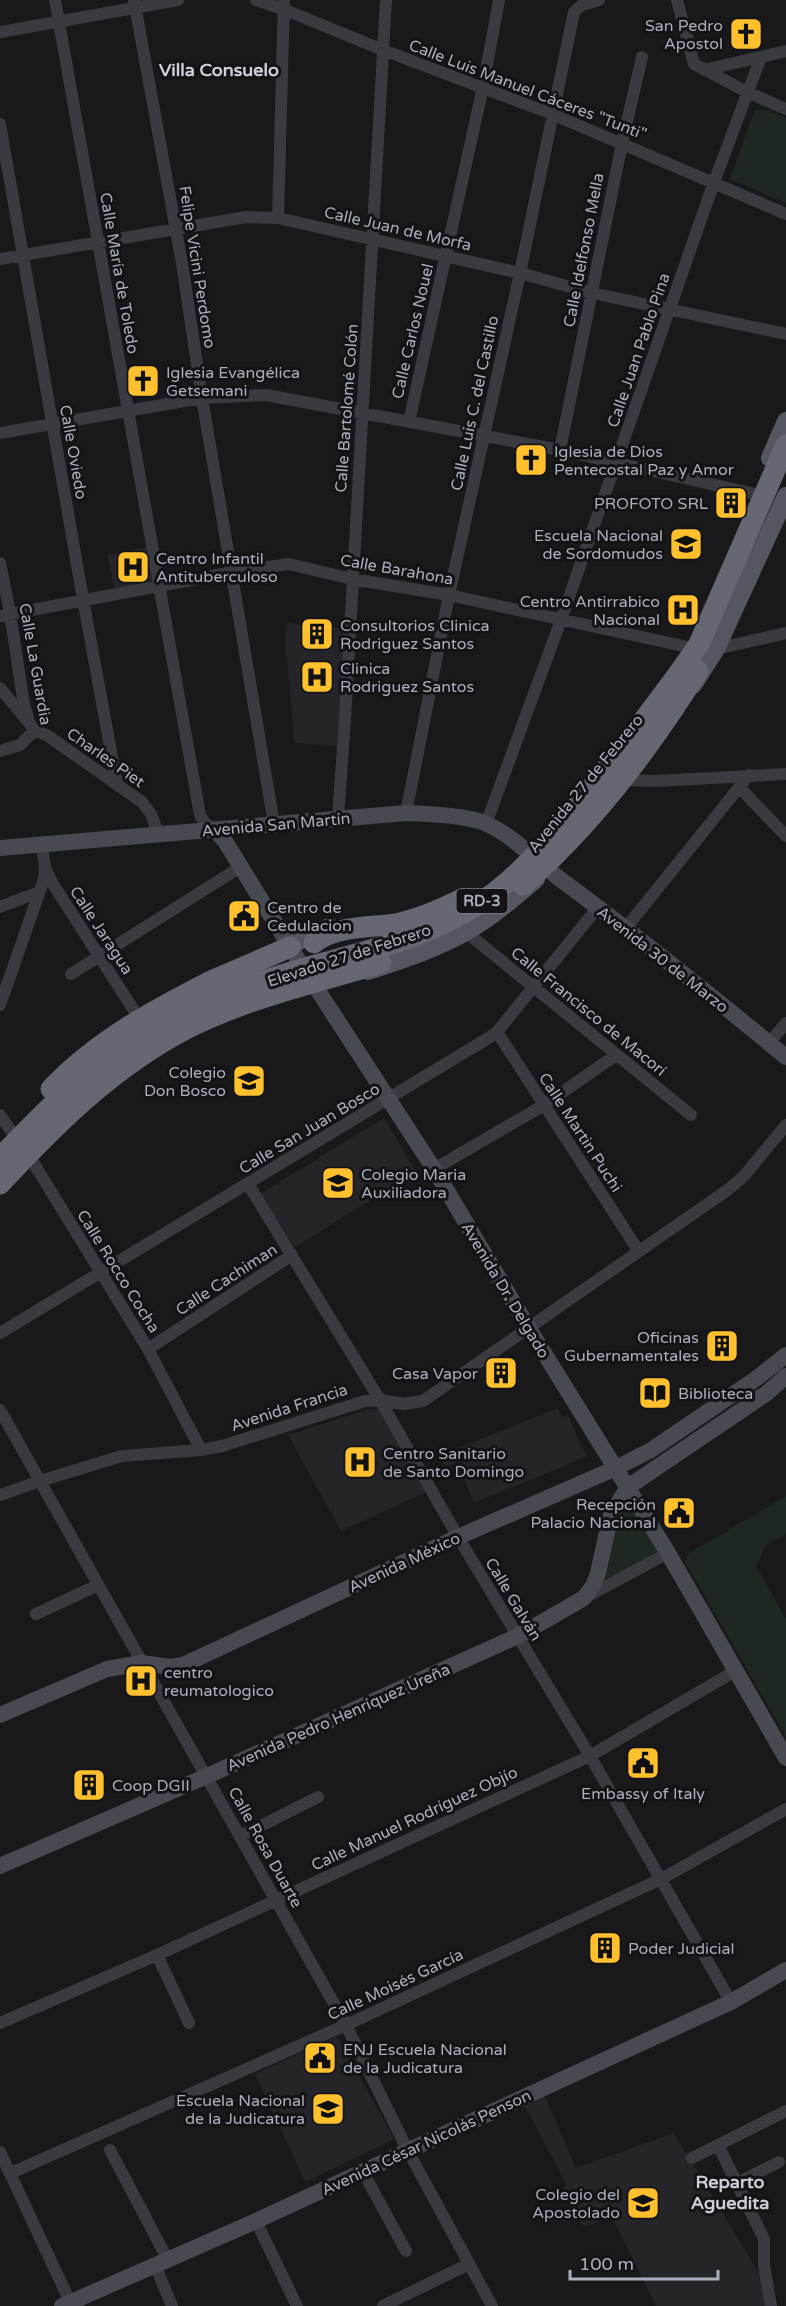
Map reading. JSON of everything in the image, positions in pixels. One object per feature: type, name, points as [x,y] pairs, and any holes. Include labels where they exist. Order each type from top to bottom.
[{"type":"highway","name":"Elevado 27 de Febrero","points":[[1,1156],[91,1071],[118,1052],[181,1015],[282,975],[378,949],[441,925],[470,910],[536,861],[672,683],[699,644],[786,445]]},
{"type":"highway","name":"Elevado 27 de Febrero","points":[[0,1184],[84,1099],[145,1053],[186,1029],[248,1003],[380,963],[434,942],[476,920],[551,861],[627,773],[703,663],[724,621],[786,478]]},
{"type":"highway","points":[[1,1156],[22,1119],[83,1058],[132,1025],[209,982],[295,955],[330,933],[400,923],[426,915],[466,896],[514,867],[536,861]]},
{"type":"main road","name":"Avenida 27 de Febrero","points":[[0,1191],[30,1167],[74,1113],[164,1050],[213,1022],[430,949],[466,932],[509,903],[536,861],[674,672],[712,598],[786,421]]},
{"type":"main road","name":"Avenida 27 de Febrero","points":[[1,1156],[15,1134],[87,1063],[145,1028],[208,995],[295,955],[390,937],[459,908],[536,861],[629,780],[716,649],[786,496]]},
{"type":"main road","name":"Avenida San Martín","points":[[0,848],[406,813],[441,815],[486,824],[536,861]]},
{"type":"main road","name":"Avenida Dr. Delgado","points":[[215,830],[242,866],[295,955],[434,1169],[528,1327],[668,1553],[786,1758]]},
{"type":"main road","name":"Avenida 30 de Marzo","points":[[536,861],[598,907],[786,1057]]},
{"type":"main road","points":[[295,955],[306,936],[321,929],[387,921],[459,908]]},
{"type":"main road","name":"Avenida México","points":[[0,1715],[98,1672],[142,1663],[171,1667],[183,1665],[458,1537],[616,1468],[661,1443],[757,1378],[786,1355]]},
{"type":"main road","points":[[584,1598],[593,1586],[598,1573],[611,1514],[628,1487],[767,1393],[786,1376]]},
{"type":"main road","name":"Avenida Pedro Henríquez Ureña","points":[[0,1866],[518,1636],[584,1598]]},
{"type":"main road","name":"Avenida César Nicolás Penson","points":[[68,2305],[731,2002],[786,1970]]},
{"type":"street","name":"Calle María de Toledo","points":[[55,0],[200,815],[205,823],[215,830]]},
{"type":"street","points":[[0,32],[59,22],[134,4],[178,0]]},
{"type":"street","name":"Calle Luis Manuel Cáceres \"Tunti\"","points":[[256,0],[283,4],[383,50],[552,114],[786,214]]},
{"type":"street","name":"Calle Bartolomé Colón","points":[[338,818],[361,411],[374,240],[386,0]]},
{"type":"street","name":"Calle Carlos Nouel","points":[[409,422],[483,87],[499,0]]},
{"type":"street","name":"Calle Luis C. del Castillo","points":[[406,813],[449,595],[520,273],[574,12],[582,4],[599,0]]},
{"type":"street","points":[[677,0],[694,64],[747,92],[786,109]]},
{"type":"street","name":"Felipe Vicini Perdomo","points":[[134,4],[175,228],[274,824]]},
{"type":"street","points":[[278,218],[283,4]]},
{"type":"street","points":[[704,70],[786,51]]},
{"type":"street","name":"Calle Idelfonso Mella","points":[[560,450],[622,143],[642,57]]},
{"type":"street","name":"Calle Juan Pablo Pina","points":[[486,824],[561,620],[714,182],[761,57]]},
{"type":"street","name":"Calle Oviedo","points":[[0,124],[82,599],[117,784]]},
{"type":"street","name":"Calle Juan de Morfa","points":[[0,259],[246,217],[278,218],[520,273],[591,293],[786,334]]},
{"type":"street","points":[[0,433],[202,398],[266,395],[560,450],[755,494]]},
{"type":"street","name":"Calle La Guardia","points":[[0,563],[5,615],[24,705],[35,730],[20,745],[0,751]]},
{"type":"street","name":"Calle Barahona","points":[[5,615],[159,585],[289,564],[352,579],[449,595],[688,647],[716,649],[786,633]]},
{"type":"street","name":"Charles Piet","points":[[0,688],[35,730],[48,736],[142,802],[151,814],[159,835]]},
{"type":"street","points":[[629,780],[655,781],[786,774]]},
{"type":"street","points":[[626,929],[749,775]]},
{"type":"street","points":[[739,787],[786,836]]},
{"type":"street","name":"Calle Jaragua","points":[[42,846],[45,868],[53,884],[145,1028]]},
{"type":"street","points":[[71,974],[242,866]]},
{"type":"street","points":[[0,1005],[44,879],[45,868]]},
{"type":"street","points":[[0,907],[39,892]]},
{"type":"street","name":"Calle San Juan Bosco","points":[[0,1333],[497,1032],[598,907]]},
{"type":"street","name":"Calle Francisco de Macorí","points":[[466,932],[691,1115]]},
{"type":"street","points":[[769,1042],[786,1023]]},
{"type":"street","name":"Calle Martin Puchi","points":[[497,1032],[638,1250]]},
{"type":"street","points":[[434,1169],[544,1105],[616,1054]]},
{"type":"street","name":"Calle Rocco Cocha","points":[[0,1115],[15,1134],[30,1167],[148,1349],[201,1450]]},
{"type":"street","name":"Avenida Francia","points":[[0,1496],[40,1480],[122,1456],[201,1450],[222,1446],[365,1401],[380,1400],[404,1404],[423,1401],[729,1189],[744,1176],[786,1125]]},
{"type":"street","points":[[1,1156],[30,1167]]},
{"type":"street","name":"Calle Galván","points":[[248,1184],[380,1400],[458,1537],[590,1756],[731,2002]]},
{"type":"street","name":"Calle Cachiman","points":[[148,1349],[292,1255]]},
{"type":"street","name":"Calle Rosa Duarte","points":[[0,1410],[346,2025],[408,2151],[492,2306]]},
{"type":"street","name":"Avenida Pedro Henríquez Ureña","points":[[584,1598],[668,1553]]},
{"type":"street","points":[[36,1614],[98,1585]]},
{"type":"street","name":"Calle Manuel Rodríguez Objío","points":[[0,2023],[157,1955],[590,1756],[735,1671]]},
{"type":"street","points":[[241,1836],[318,1797]]},
{"type":"street","name":"Calle Moisés García","points":[[11,2173],[346,2025],[661,1880],[786,1809]]},
{"type":"street","points":[[157,1955],[189,2023]]},
{"type":"street","points":[[692,2158],[786,2111]]},
{"type":"street","points":[[718,2145],[764,2239],[764,2265],[771,2306]]},
{"type":"street","points":[[110,2150],[161,2262],[172,2306]]},
{"type":"street","points":[[0,2152],[68,2305]]},
{"type":"street","points":[[737,2183],[779,2162]]},
{"type":"street","points":[[363,2172],[406,2251]]},
{"type":"street","points":[[256,2221],[297,2306]]},
{"type":"street","points":[[383,2306],[470,2264]]},
{"type":"shaded area","points":[[765,109],[786,118],[786,203],[730,179],[755,110]]},
{"type":"shaded area","name":"Centro Infantil Antituberculoso","points":[[151,546],[158,580],[114,588],[108,555]]},
{"type":"shaded area","name":"Clinica Rodriguez Santos","points":[[287,623],[348,629],[338,746],[295,743],[285,639]]},
{"type":"shaded area","name":"Colegio Maria Auxiliadora","points":[[384,1118],[416,1172],[295,1247],[260,1194]]},
{"type":"shaded area","name":"Centro Sanitario de Santo Domingo","points":[[385,1408],[433,1489],[341,1531],[288,1435],[366,1410]]},
{"type":"shaded area","points":[[558,1408],[562,1417],[568,1415],[582,1449],[588,1456],[474,1503],[458,1463],[445,1468],[440,1456]]},
{"type":"shaded area","points":[[629,1494],[664,1552],[599,1587],[610,1529]]},
{"type":"shaded area","points":[[786,1496],[786,1534],[766,1546],[756,1566],[786,1619],[786,1737],[685,1562],[688,1554]]},
{"type":"shaded area","points":[[337,2036],[394,2139],[305,2182],[255,2074]]},
{"type":"shaded area","name":"Colegio del Apostolado","points":[[542,2089],[576,2168],[674,2133],[771,2293],[771,2306],[656,2306],[612,2217],[583,2227],[562,2189],[567,2185],[521,2099]]},
{"type":"place","name":"San Pedro Apostol","points":[[746,34]]},
{"type":"place","name":"Iglesia Evangélica Getsemani","points":[[143,381]]},
{"type":"place","name":"Iglesia de Dios Pentecostal Paz y Amor","points":[[531,460]]},
{"type":"place","name":"PROFOTO SRL","points":[[731,503]]},
{"type":"place","name":"Escuela Nacional de Sordomudos","points":[[686,544]]},
{"type":"place","name":"Centro Infantil Antituberculoso","points":[[133,567]]},
{"type":"place","name":"Centro Antirrabico Nacional","points":[[683,610]]},
{"type":"place","name":"Consultorios Clinica Rodriguez Santos","points":[[317,634]]},
{"type":"place","name":"Clinica Rodriguez Santos","points":[[317,677]]},
{"type":"place","name":"Centro de Cedulacion","points":[[244,916]]},
{"type":"place","name":"Colegio Don Bosco","points":[[249,1081]]},
{"type":"place","name":"Colegio Maria Auxiliadora","points":[[338,1183]]},
{"type":"place","name":"Oficinas Gubernamentales","points":[[722,1346]]},
{"type":"place","name":"Casa Vapor","points":[[501,1373]]},
{"type":"place","name":"Biblioteca","points":[[655,1393]]},
{"type":"place","name":"Centro Sanitario de Santo Domingo","points":[[360,1462]]},
{"type":"place","name":"Recepción Palacio Nacional","points":[[679,1513]]},
{"type":"place","name":"centro reumatologico","points":[[141,1681]]},
{"type":"place","name":"Embassy of Italy","points":[[643,1763]]},
{"type":"place","name":"Coop DGII","points":[[89,1785]]},
{"type":"place","name":"Poder Judicial","points":[[605,1948]]},
{"type":"place","name":"ENJ Escuela Nacional de la Judicatura","points":[[320,2058]]},
{"type":"place","name":"Escuela Nacional de la Judicatura","points":[[328,2109]]},
{"type":"place","name":"Colegio del Apostolado","points":[[643,2203]]},
{"type":"district","name":"Villa Consuelo","points":[[219,70]]},
{"type":"district","name":"Reparto Aguedita","points":[[730,2192]]}]
